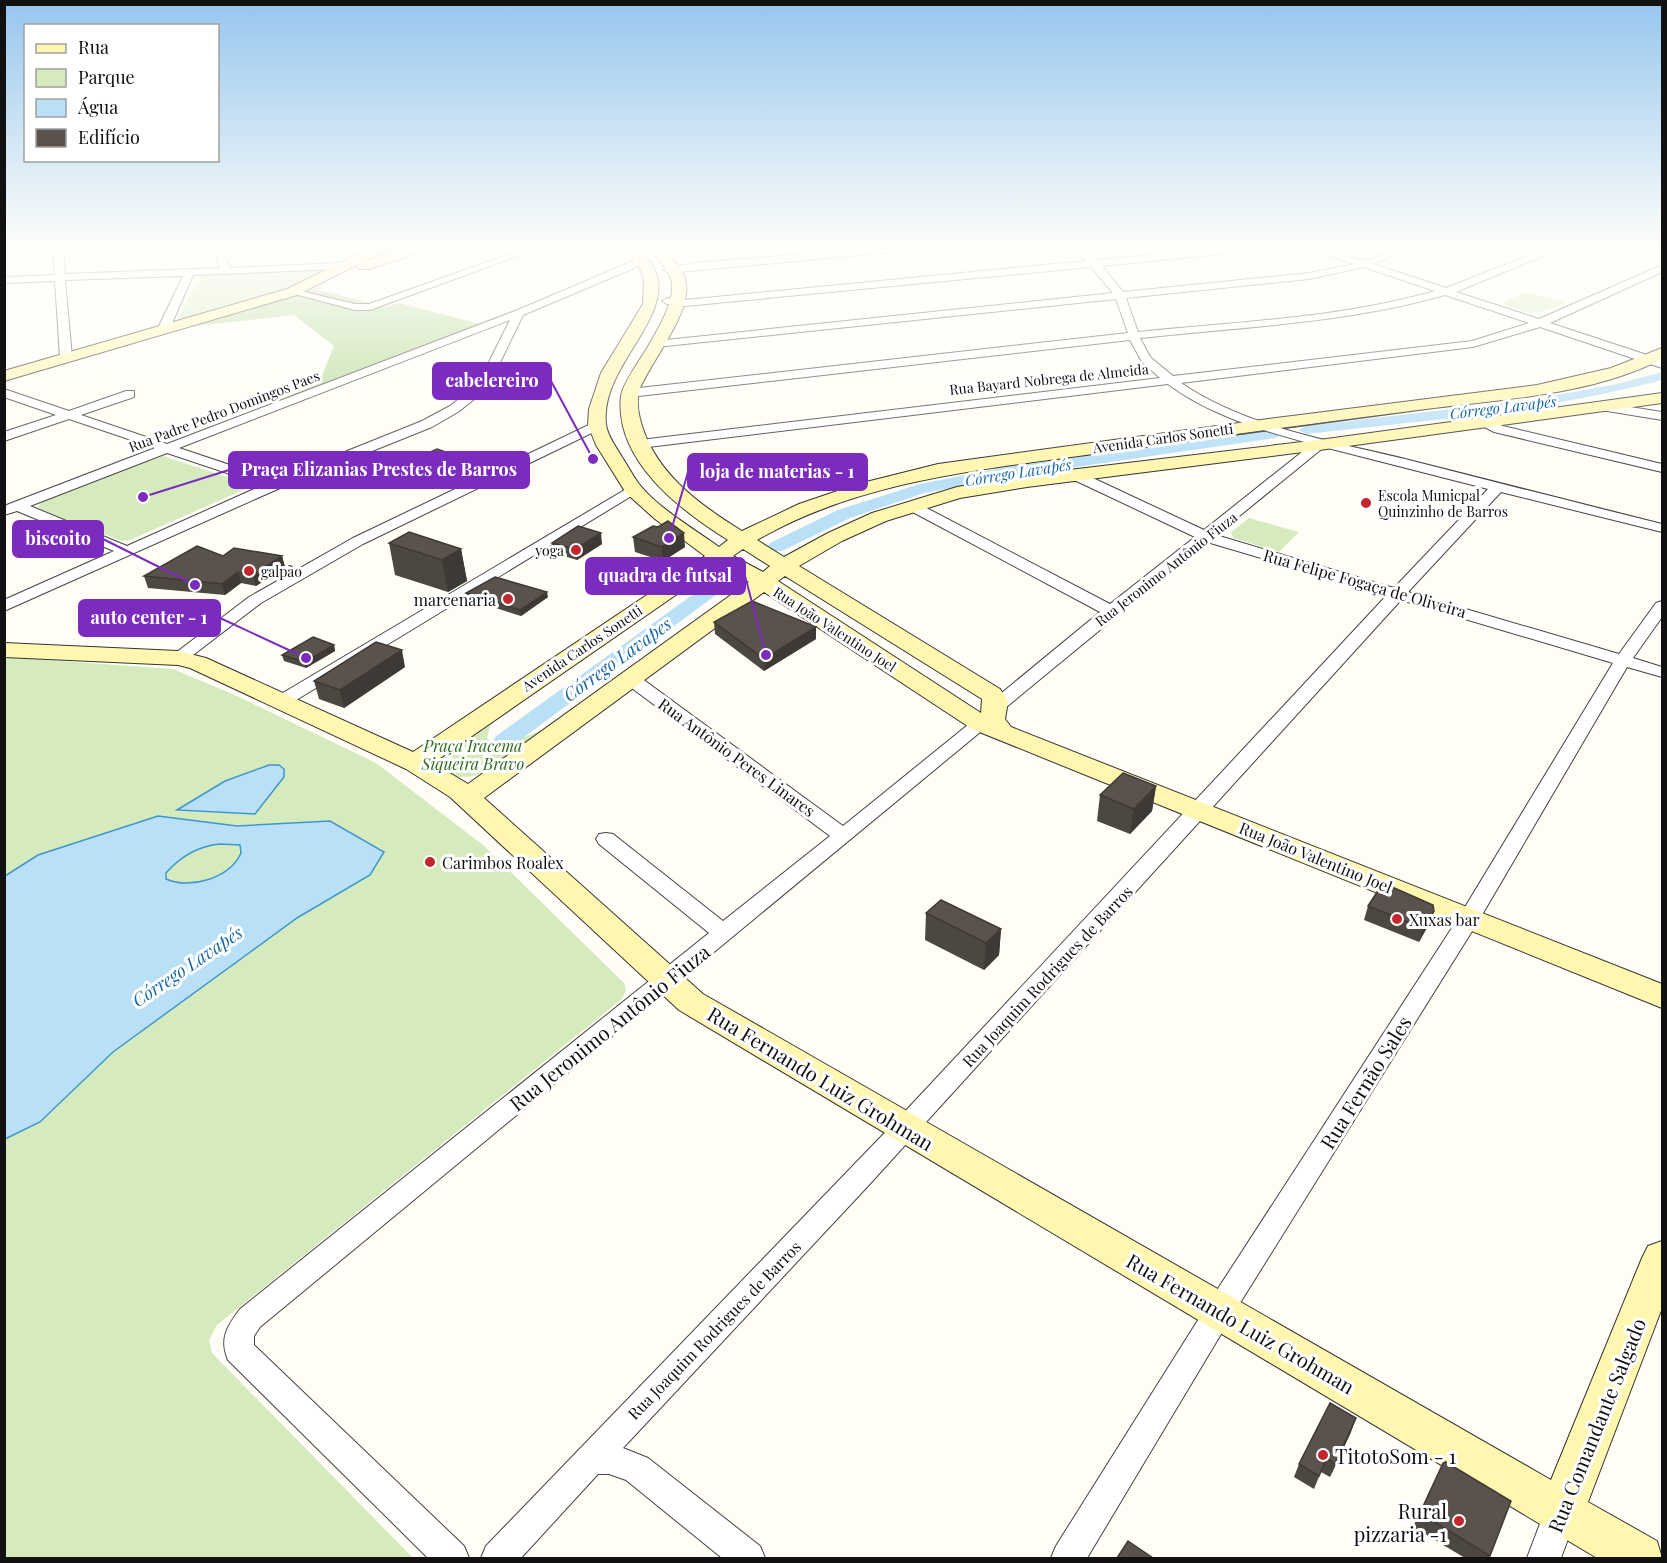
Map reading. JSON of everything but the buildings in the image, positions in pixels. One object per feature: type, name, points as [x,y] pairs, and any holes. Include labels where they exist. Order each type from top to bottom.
[{"type":"street","points":[[64,322],[66,357]]},
{"type":"street","points":[[164,328],[167,322]]},
{"type":"street","points":[[4,376],[186,322]]},
{"type":"street","name":"Rua Padre Pedro Domingos Paes","points":[[11,508],[495,322]]},
{"type":"street","points":[[4,606],[275,485],[428,424],[454,409],[472,394],[488,375],[514,322]]},
{"type":"street","points":[[178,658],[255,600],[358,541],[597,425],[598,409],[609,373],[653,322]]},
{"type":"street","points":[[630,393],[656,344],[663,322]]},
{"type":"street","points":[[656,344],[870,322]]},
{"type":"street","points":[[1129,322],[1138,350],[1169,380],[1209,402],[1261,425],[1324,444],[1662,528]]},
{"type":"street","points":[[630,393],[1256,322]]},
{"type":"street","points":[[1535,322],[1659,360]]},
{"type":"street","name":"Rua Bayard Nobrega de Almeida","points":[[640,444],[1473,344],[1509,335],[1545,322]]},
{"type":"street","points":[[470,332],[508,334]]},
{"type":"street","name":"Avenida Carlos Sonetti","points":[[415,763],[742,539],[807,508],[865,488],[938,470],[1261,425],[1537,390],[1592,379],[1659,360]]},
{"type":"street","points":[[4,393],[275,485]]},
{"type":"street","name":"Rua João Valentino Joel","points":[[630,393],[630,420],[640,444],[670,488],[696,509],[786,566],[988,711]]},
{"type":"street","points":[[4,437],[130,394]]},
{"type":"street","points":[[1653,400],[1645,408],[1662,415]]},
{"type":"street","name":"Avenida Carlos Sonetti","points":[[463,795],[631,679],[786,566],[835,537],[879,517],[912,506],[957,493],[1075,475],[1653,400]]},
{"type":"street","points":[[1605,407],[1662,415]]},
{"type":"street","points":[[1480,422],[1499,429],[1662,468]]},
{"type":"street","name":"Rua João Valentino Joel","points":[[597,425],[605,445],[633,489],[663,515],[718,556],[988,711],[1200,810],[1662,997]]},
{"type":"street","points":[[1373,437],[1365,442],[1366,447],[1381,457]]},
{"type":"street","name":"Rua Jeronimo Antônio Fiuza","points":[[452,1558],[239,1350],[239,1333],[250,1318],[666,981],[988,711],[1324,444]]},
{"type":"street","name":"Rua Felipe Fogaça de Oliveira","points":[[1075,475],[1207,537],[1662,672]]},
{"type":"street","name":"Rua Joaquim Rodrigues de Barros","points":[[498,1558],[906,1128],[1200,810],[1397,592],[1498,487]]},
{"type":"street","points":[[282,701],[633,489]]},
{"type":"street","points":[[912,506],[1111,611]]},
{"type":"street","points":[[11,508],[127,551]]},
{"type":"street","name":"Rua Fernão Sales","points":[[1068,1558],[1220,1310],[1468,920],[1623,660],[1662,606]]},
{"type":"street","name":"Rua Fernando Luiz Grohman","points":[[4,650],[178,658],[198,663],[415,763],[463,795],[691,1002],[1640,1558]]},
{"type":"street","name":"Rua Antônio Peres Linares","points":[[631,679],[842,835]]},
{"type":"street","points":[[606,838],[723,933]]},
{"type":"street","name":"Rua Comandante Salgado","points":[[1544,1558],[1662,1258]]},
{"type":"street","points":[[590,1459],[609,1458],[637,1469],[748,1558]]},
{"type":"green space","points":[[208,322],[231,322],[194,326]]},
{"type":"green space","points":[[303,322],[472,322],[480,324],[263,407],[319,383],[334,346]]},
{"type":"green space","points":[[163,456],[248,484],[250,487],[130,540],[122,541],[38,507],[40,503]]},
{"type":"green space","points":[[1249,518],[1299,532],[1279,552],[1233,538],[1231,532]]},
{"type":"green space","points":[[4,657],[173,669],[235,695],[376,763],[483,845],[624,983],[626,990],[622,999],[217,1325],[209,1340],[212,1353],[413,1558],[5,1558]]},
{"type":"green space","name":"Praça Iracema Siqueira Bravo","points":[[499,714],[490,726],[487,738],[495,745],[514,741],[540,731],[505,760],[480,774],[466,777],[453,776],[439,770],[436,760]]},
{"type":"water","points":[[269,765],[279,765],[284,769],[284,777],[255,814],[177,810],[225,781]]},
{"type":"water","points":[[158,816],[237,826],[330,821],[384,852],[370,875],[297,918],[113,1052],[40,1122],[5,1139],[5,876],[38,855]],"holes":[[[220,844],[240,845],[241,853],[236,862],[219,875],[186,883],[166,879],[166,873],[171,867],[197,850]]]},
{"type":"waterway","name":"Córrego Lavapés","points":[[1306,430],[1530,404],[1619,388],[1662,376]]},
{"type":"waterway","name":"Córrego Lavapés","points":[[776,547],[844,514],[920,489],[1007,472],[1271,435]]},
{"type":"waterway","name":"Córrego Lavapes","points":[[504,741],[729,577]]},
{"type":"place","name":"cabelereiro","points":[[593,459]]},
{"type":"place","name":"Praça Elizanias Prestes de Barros","points":[[143,497]]},
{"type":"place","name":"Escola Municpal Quinzinho de Barros","points":[[1366,503]]},
{"type":"place","name":"loja de materias - 1","points":[[669,538]]},
{"type":"place","name":"yoga","points":[[576,550]]},
{"type":"place","name":"galpão","points":[[249,571]]},
{"type":"place","name":"biscoito","points":[[195,585]]},
{"type":"place","name":"marcenaria","points":[[508,599]]},
{"type":"place","name":"quadra de futsal","points":[[766,655]]},
{"type":"place","name":"auto center - 1","points":[[306,658]]},
{"type":"place","name":"Carimbos Roalex","points":[[430,862]]},
{"type":"place","name":"Xuxas bar","points":[[1397,919]]},
{"type":"place","name":"TitotoSom - 1","points":[[1323,1455]]},
{"type":"place","name":"Rural pizzaria -1","points":[[1459,1521]]}]
